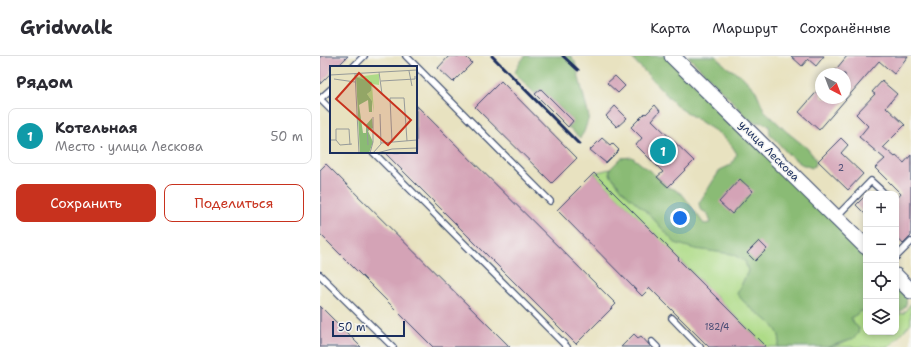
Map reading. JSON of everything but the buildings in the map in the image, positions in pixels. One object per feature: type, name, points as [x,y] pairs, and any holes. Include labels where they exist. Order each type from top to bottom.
[{"type":"main road","name":"улица Лескова","points":[[672,56],[863,244]]},
{"type":"main road","points":[[899,279],[911,291]]},
{"type":"lane","points":[[354,66],[364,56]]},
{"type":"lane","points":[[406,56],[416,66]]},
{"type":"lane","points":[[417,67],[550,201]]},
{"type":"lane","points":[[330,90],[320,99],[330,109]]},
{"type":"lane","points":[[374,153],[567,347]]},
{"type":"lane","points":[[836,217],[872,181],[882,191]]},
{"type":"lane","points":[[899,254],[911,242]]},
{"type":"lane","points":[[320,275],[393,347]]},
{"type":"lane","points":[[672,318],[700,347]]},
{"type":"lane","points":[[652,342],[657,347]]},
{"type":"green space","points":[[525,56],[571,56],[575,62],[589,117],[584,132],[580,138],[568,127],[573,121],[541,89],[535,94],[515,73],[518,65]]},
{"type":"green space","points":[[630,56],[666,56],[863,249],[863,311],[851,318],[854,324],[859,328],[858,334],[853,339],[828,347],[778,347],[780,340],[775,328],[770,322],[746,304],[737,294],[748,271],[745,261],[732,254],[695,249],[675,243],[650,215],[624,192],[610,174],[610,169],[621,158],[632,157],[668,187],[683,195],[704,224],[711,223],[708,214],[700,209],[699,203],[720,170],[731,165],[737,154],[732,146],[720,134],[678,107]]},
{"type":"green space","points":[[688,56],[715,56],[728,68],[741,75],[756,91],[764,110],[787,132],[807,148],[815,158],[816,164],[812,168],[801,164],[789,155],[770,134],[769,126],[764,123],[753,122],[747,118]]},
{"type":"green space","points":[[610,169],[610,175],[624,192],[650,215],[675,243],[732,254],[745,261],[748,271],[737,294],[746,304],[770,322],[775,328],[780,340],[778,347],[766,347],[594,173]]},
{"type":"green space","points":[[899,286],[906,296],[906,304],[899,313]]},
{"type":"green space","points":[[911,303],[911,323],[889,347],[828,347],[847,342],[854,337],[859,328],[854,324],[851,318],[861,311],[863,311],[863,335],[899,335],[899,314],[904,313]]},
{"type":"railway","points":[[492,56],[579,144]]},
{"type":"railway","points":[[563,56],[578,70]]},
{"type":"place","name":"Котельная","points":[[663,151]]}]
